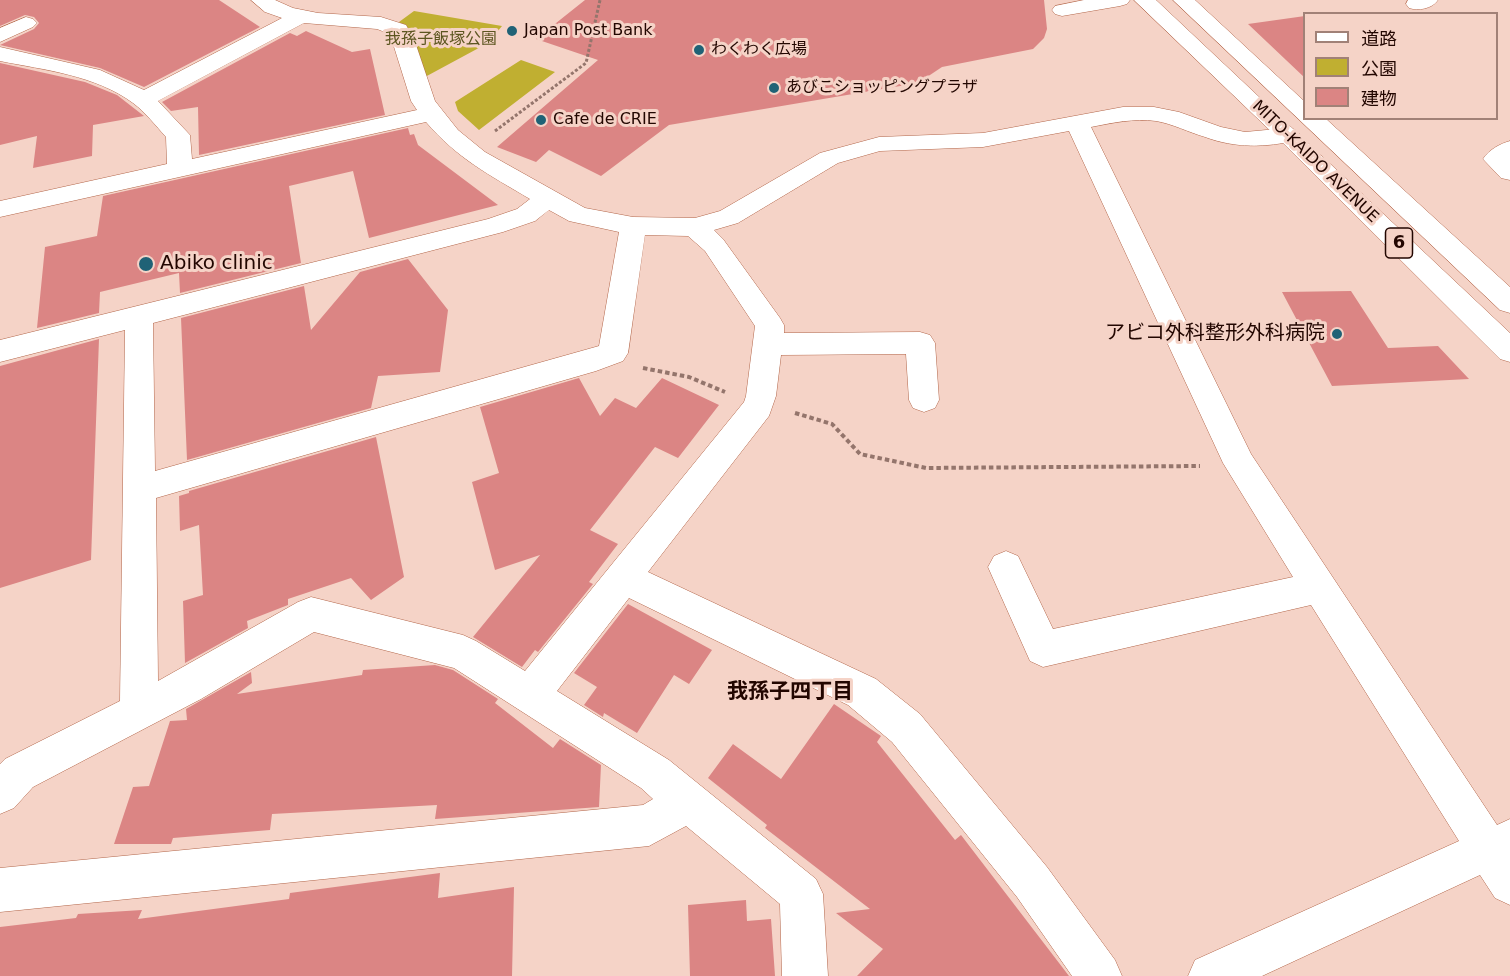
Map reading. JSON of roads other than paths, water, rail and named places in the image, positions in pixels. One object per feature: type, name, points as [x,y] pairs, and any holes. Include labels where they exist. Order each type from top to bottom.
[{"type":"main road","points":[[261,0],[278,11],[302,16],[381,23],[398,30],[423,101],[431,114],[450,135],[476,157],[578,215],[633,226],[695,227],[729,217],[829,158],[879,144],[983,140],[1123,114],[1154,114],[1179,119],[1232,138],[1258,140],[1288,135]]},
{"type":"main road","points":[[1062,10],[1120,0]]},
{"type":"main road","name":"MITO-KAIDO AVENUE","points":[[1144,0],[1288,135],[1510,351]]},
{"type":"main road","name":"MITO-KAIDO AVENUE","points":[[1184,0],[1303,111]]},
{"type":"main road","points":[[143,99],[302,16]]},
{"type":"main road","points":[[0,36],[26,23]]},
{"type":"main road","points":[[0,54],[97,75],[129,90],[143,99],[178,135],[180,168]]},
{"type":"main road","points":[[0,208],[431,114]]},
{"type":"main road","name":"MITO-KAIDO AVENUE","points":[[1313,120],[1510,303]]},
{"type":"main road","points":[[1077,122],[1243,468],[1320,587],[1503,857],[1275,963],[1211,976]]},
{"type":"main road","points":[[1510,149],[1494,159],[1510,172]]},
{"type":"main road","points":[[0,351],[494,226],[526,215],[547,198]]},
{"type":"main road","points":[[139,489],[613,353],[633,226]]},
{"type":"main road","points":[[530,695],[758,406],[770,325],[714,245],[695,227]]},
{"type":"main road","points":[[139,316],[139,711]]},
{"type":"main road","points":[[767,344],[920,343],[924,400]]},
{"type":"main road","points":[[1006,567],[1043,649],[1320,587]]},
{"type":"main road","points":[[624,578],[862,692],[906,728],[1032,882],[1098,976]]},
{"type":"main road","points":[[0,794],[19,773],[188,686],[311,614],[463,652],[655,774],[801,894],[805,976]]},
{"type":"main road","points":[[0,890],[648,825],[688,801]]},
{"type":"place","name":"Japan Post Bank","points":[[512,31]]},
{"type":"place","name":"わくわく広場","points":[[699,50]]},
{"type":"place","name":"あびこショッピングプラザ","points":[[774,88]]},
{"type":"place","name":"Cafe de CRIE","points":[[541,120]]},
{"type":"place","name":"Abiko clinic","points":[[146,264]]},
{"type":"place","name":"アビコ外科整形外科病院","points":[[1337,334]]},
{"type":"district","name":"我孫子四丁目","points":[[790,693]]},
{"type":"park label","name":"我孫子飯塚公園","points":[[441,40]]}]
